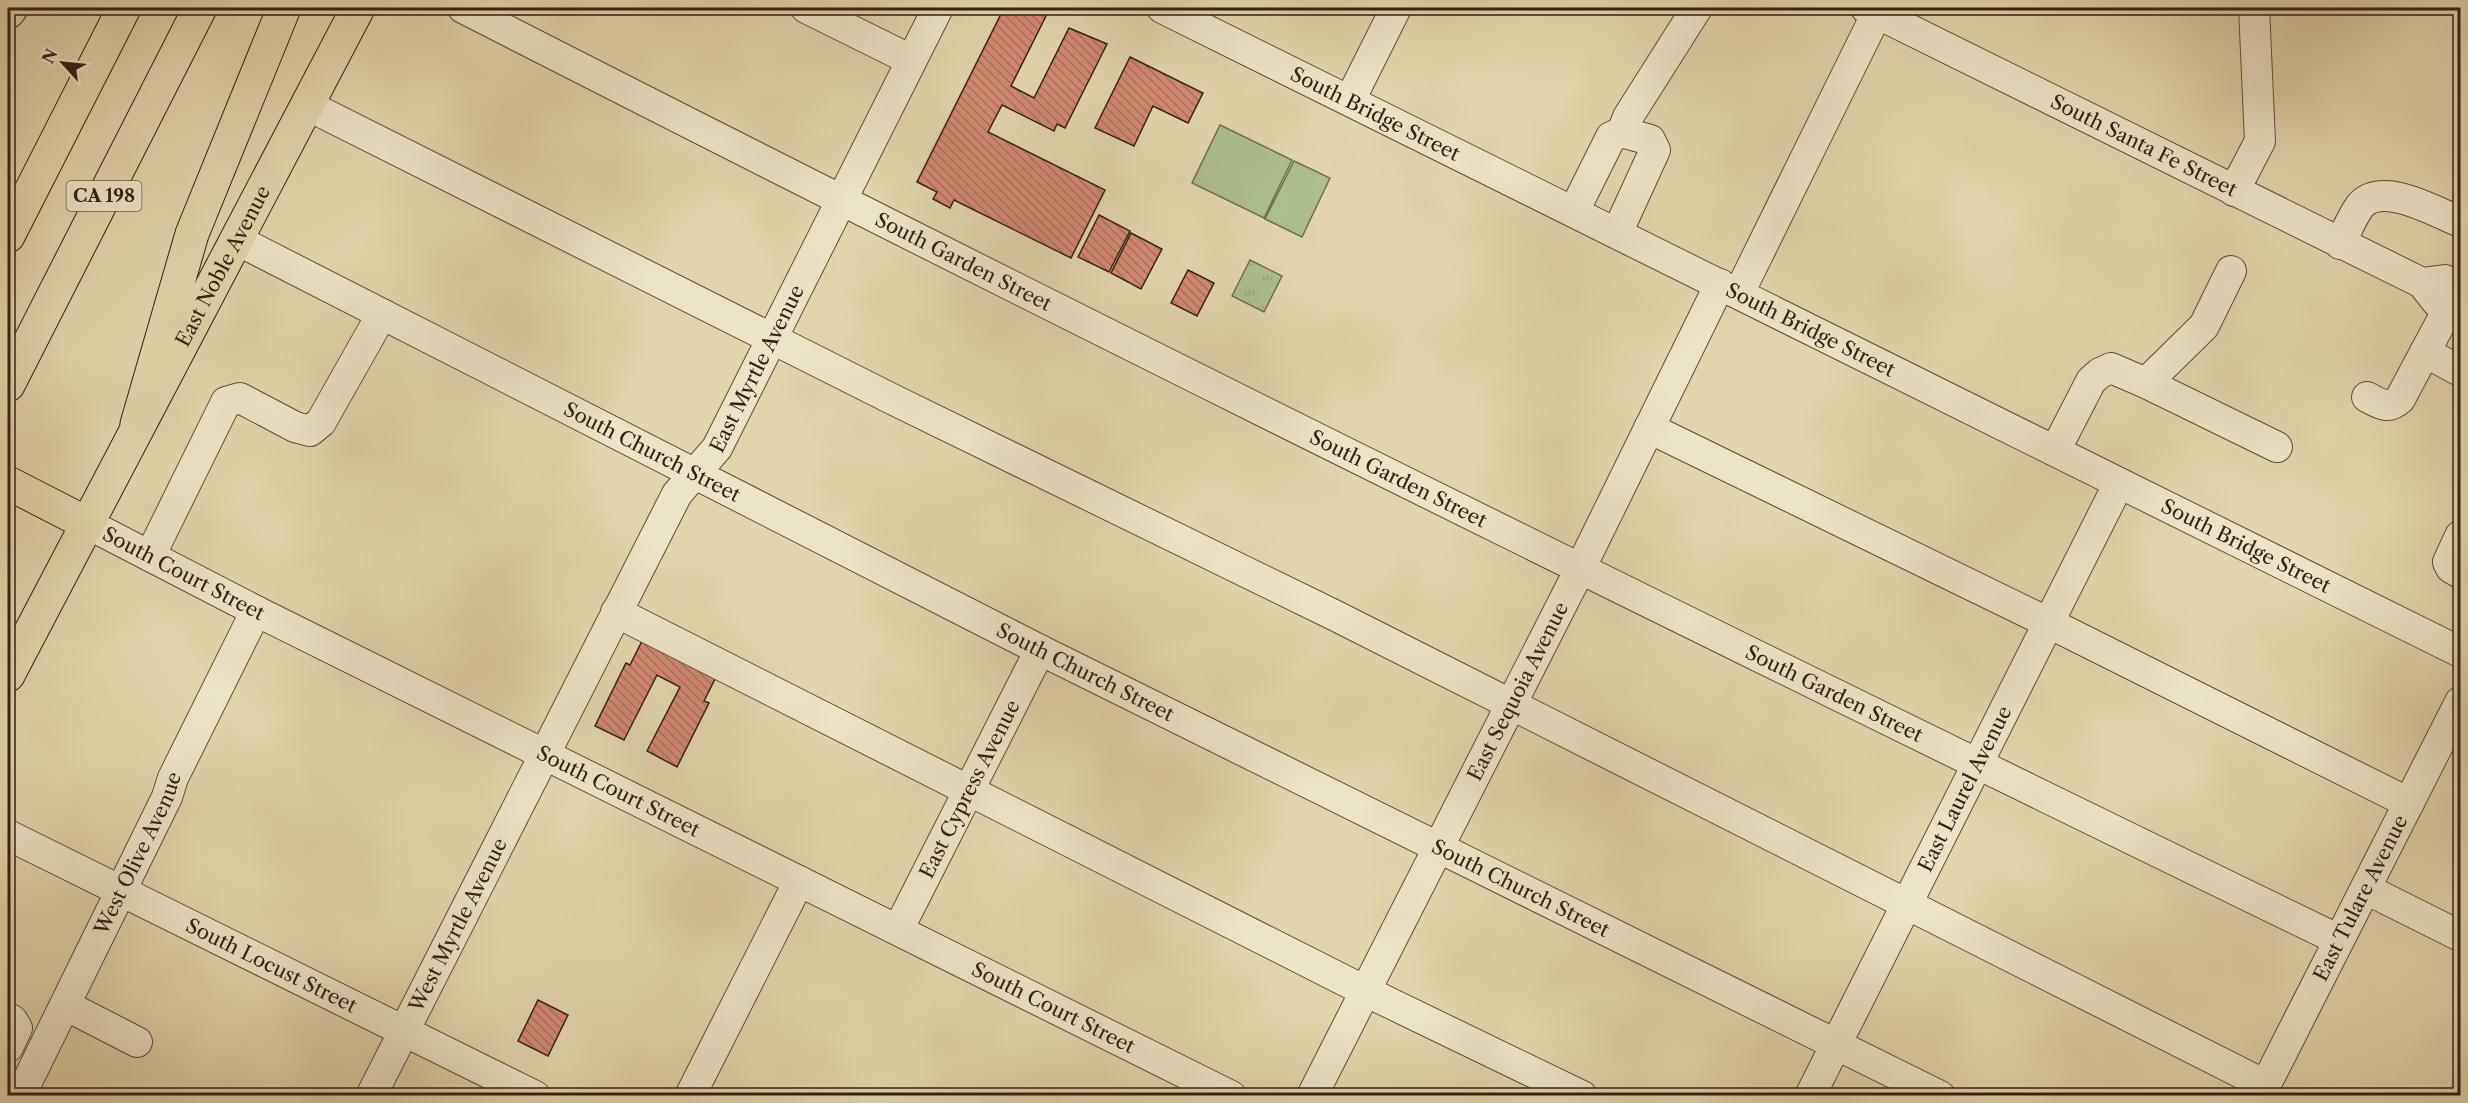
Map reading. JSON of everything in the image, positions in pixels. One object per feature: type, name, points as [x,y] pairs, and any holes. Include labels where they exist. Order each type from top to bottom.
[{"type":"main road","points":[[8,12],[11,8]]},
{"type":"main road","name":"CA 198","points":[[8,236],[124,8]]},
{"type":"main road","name":"CA 198","points":[[8,385],[200,8]]},
{"type":"main road","points":[[137,424],[192,234],[284,8]]},
{"type":"main road","name":"East Noble Avenue","points":[[8,675],[137,424],[237,240],[358,8]]},
{"type":"main road","name":"South Court Street","points":[[14,487],[86,523]]},
{"type":"street","name":"South Garden Street","points":[[463,8],[841,201],[1580,569],[2339,940]]},
{"type":"street","points":[[807,8],[911,60]]},
{"type":"street","name":"East Myrtle Avenue","points":[[544,753],[677,494],[717,448],[938,8]]},
{"type":"street","name":"South Bridge Street","points":[[1161,8],[2460,652]]},
{"type":"street","points":[[1350,100],[1396,8]]},
{"type":"street","points":[[1622,132],[1628,117],[1696,8]]},
{"type":"street","name":"South Santa Fe Street","points":[[1872,10],[2422,283],[2445,280],[2456,304]]},
{"type":"street","name":"East Sequoia Avenue","points":[[1312,1095],[1580,569],[1649,428],[1730,289],[1872,10]]},
{"type":"street","points":[[2234,190],[2260,141],[2248,10]]},
{"type":"street","points":[[307,105],[772,339],[1334,615],[1906,902],[2263,1090]]},
{"type":"street","points":[[1574,212],[1611,137],[1622,132],[1650,140],[1655,150],[1617,233]]},
{"type":"street","points":[[2340,244],[2361,205],[2377,197],[2392,196],[2412,201],[2460,222]]},
{"type":"street","name":"South Church Street","points":[[237,240],[1040,650],[1940,1095]]},
{"type":"street","points":[[2146,383],[2204,326],[2231,271]]},
{"type":"street","points":[[2367,397],[2386,407],[2394,405],[2400,399],[2424,352],[2456,304]]},
{"type":"street","points":[[150,556],[226,402],[232,398],[240,398],[295,427],[310,431],[321,422],[382,314]]},
{"type":"street","points":[[2424,352],[2460,371]]},
{"type":"street","points":[[2055,451],[2082,397],[2100,373],[2111,368],[2277,447]]},
{"type":"street","points":[[1649,428],[2049,623],[2409,803]]},
{"type":"street","name":"East Laurel Avenue","points":[[1810,1095],[2119,483]]},
{"type":"street","name":"South Court Street","points":[[86,523],[256,611],[1231,1095]]},
{"type":"street","points":[[2460,536],[2448,562],[2451,568],[2460,573]]},
{"type":"street","name":"West Olive Avenue","points":[[20,1095],[256,611]]},
{"type":"street","points":[[616,612],[1365,991],[1582,1095]]},
{"type":"street","name":"East Cypress Avenue","points":[[898,930],[1040,650]]},
{"type":"street","name":"East Tulare Avenue","points":[[2263,1090],[2460,702]]},
{"type":"street","name":"West Myrtle Avenue","points":[[371,1095],[544,753]]},
{"type":"street","name":"South Locust Street","points":[[8,835],[535,1095]]},
{"type":"street","points":[[690,1095],[799,881]]},
{"type":"street","points":[[2366,889],[2460,936]]},
{"type":"street","points":[[65,1005],[137,1042]]},
{"type":"street","points":[[8,1018],[17,1028],[8,1047]]},
{"type":"green space","points":[[1220,125],[1292,160],[1264,218],[1192,183]]},
{"type":"green space","points":[[1294,161],[1330,178],[1302,237],[1265,219]]},
{"type":"green space","points":[[1250,260],[1282,276],[1264,312],[1232,296]]},
{"type":"building","points":[[1004,8],[1030,8],[1047,14],[1011,86],[1034,98],[1069,28],[1107,44],[1065,128],[1057,124],[1054,131],[1002,105],[988,132],[1105,190],[1071,258],[954,200],[950,208],[933,199],[937,192],[917,182]]},
{"type":"building","points":[[1130,57],[1203,93],[1188,123],[1153,106],[1134,146],[1095,128]]},
{"type":"building","points":[[1099,215],[1130,231],[1109,272],[1078,257]]},
{"type":"building","points":[[1131,233],[1162,249],[1141,289],[1111,273]]},
{"type":"building","points":[[1188,270],[1214,283],[1197,316],[1171,303]]},
{"type":"building","points":[[643,639],[717,675],[704,701],[709,703],[677,767],[647,751],[680,687],[657,675],[624,740],[595,726],[626,663],[630,665]]},
{"type":"building","points":[[538,1000],[568,1015],[548,1056],[518,1041]]}]
